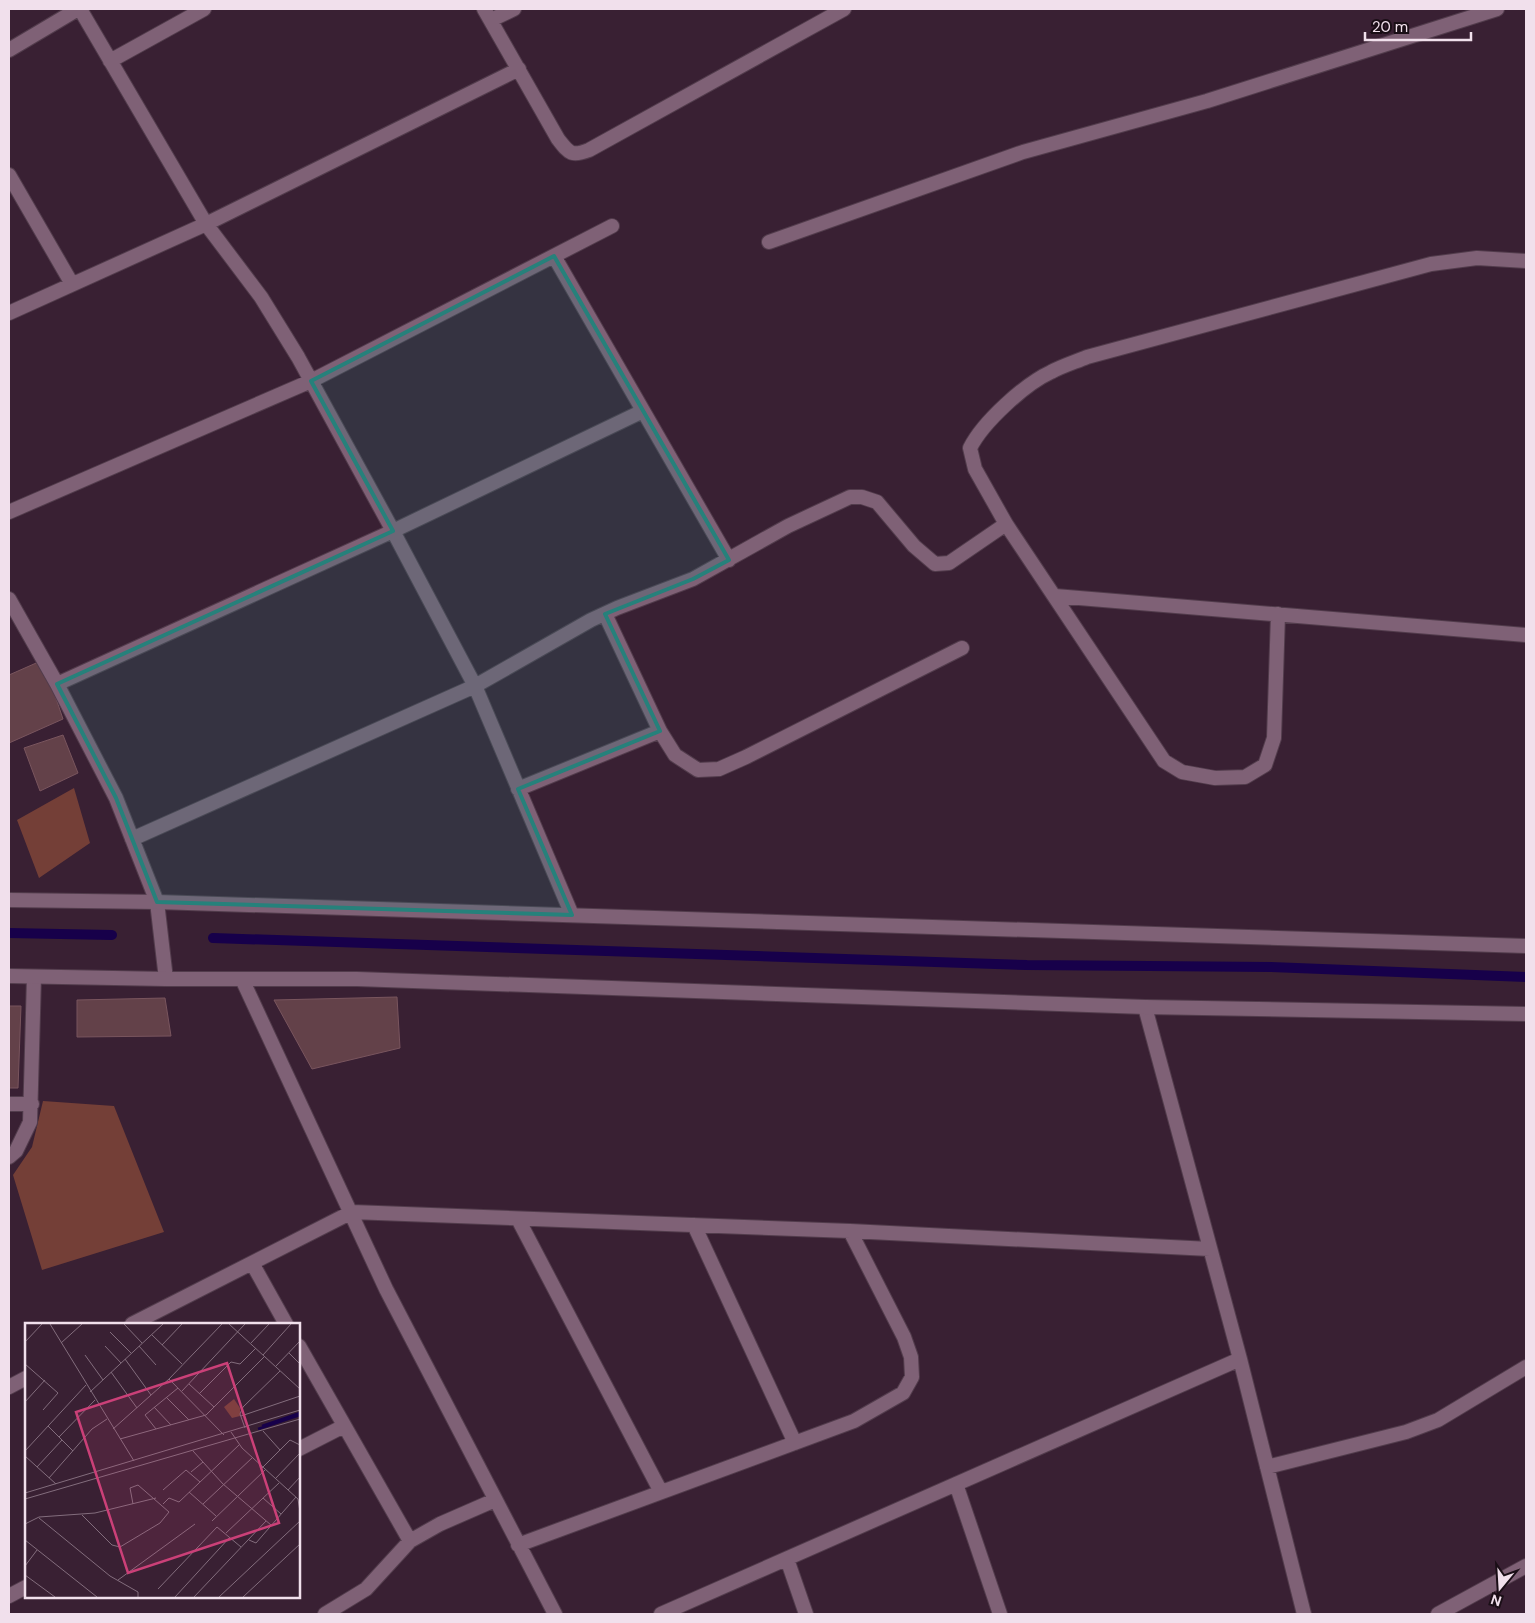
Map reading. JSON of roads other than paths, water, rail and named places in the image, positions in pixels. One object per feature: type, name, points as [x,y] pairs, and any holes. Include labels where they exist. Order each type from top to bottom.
[{"type":"street","points":[[9,50],[79,9],[206,224],[261,297],[311,381],[393,531],[475,686],[572,915]]},
{"type":"street","points":[[110,61],[204,9]]},
{"type":"street","points":[[514,9],[488,15],[558,139],[567,151],[577,154],[598,145],[844,9]]},
{"type":"street","points":[[769,242],[1023,152],[1208,101],[1497,9]]},
{"type":"street","points":[[9,313],[206,224],[519,69]]},
{"type":"street","points":[[9,175],[72,284]]},
{"type":"street","points":[[9,512],[311,381],[612,226]]},
{"type":"street","points":[[554,256],[729,560]]},
{"type":"street","points":[[1278,614],[1274,738],[1265,765],[1244,777],[1215,778],[1182,772],[1164,761],[1006,524],[975,469],[970,448],[976,436],[990,419],[1049,372],[1087,357],[1431,264],[1477,258],[1526,261]]},
{"type":"street","points":[[57,684],[393,531],[643,411]]},
{"type":"street","points":[[132,839],[475,686],[605,614],[692,579],[788,526],[850,497],[862,497],[877,502],[914,546],[936,564],[949,563],[955,560],[1006,524]]},
{"type":"street","points":[[1055,596],[1526,635]]},
{"type":"street","points":[[9,599],[57,684],[116,798],[156,902],[166,979]]},
{"type":"street","points":[[605,614],[660,731],[675,755],[698,770],[719,769],[962,648]]},
{"type":"street","points":[[518,789],[660,731]]},
{"type":"street","points":[[9,900],[156,902],[1526,946]]},
{"type":"street","points":[[9,976],[166,979],[357,979],[1145,1006],[1526,1014]]},
{"type":"street","points":[[9,1157],[16,1150],[30,1122],[32,1104],[34,977]]},
{"type":"street","points":[[242,979],[352,1212],[386,1289],[554,1614]]},
{"type":"street","points":[[1145,1006],[1240,1359],[1304,1614]]},
{"type":"street","points":[[9,1104],[32,1104]]},
{"type":"street","points":[[134,1323],[352,1212],[850,1231],[1210,1249]]},
{"type":"street","points":[[518,1219],[661,1492]]},
{"type":"street","points":[[694,1225],[795,1443]]},
{"type":"street","points":[[518,1545],[854,1420],[903,1393],[912,1377],[911,1357],[904,1337],[850,1231]]},
{"type":"street","points":[[252,1263],[285,1323]]},
{"type":"street","points":[[300,1348],[410,1541]]},
{"type":"street","points":[[661,1614],[1240,1359]]},
{"type":"street","points":[[1267,1467],[1406,1432],[1438,1420],[1526,1367]]},
{"type":"street","points":[[9,1387],[25,1379]]},
{"type":"street","points":[[300,1448],[344,1426]]},
{"type":"street","points":[[956,1484],[1000,1614]]},
{"type":"street","points":[[325,1614],[366,1589],[410,1541],[440,1524],[495,1500]]},
{"type":"street","points":[[787,1559],[806,1614]]},
{"type":"street","points":[[1438,1614],[1526,1566]]},
{"type":"street","points":[[9,1596],[25,1588]]},
{"type":"waterway","points":[[9,933],[112,935]]},
{"type":"waterway","points":[[213,938],[1027,965],[1271,967],[1526,977]]}]
